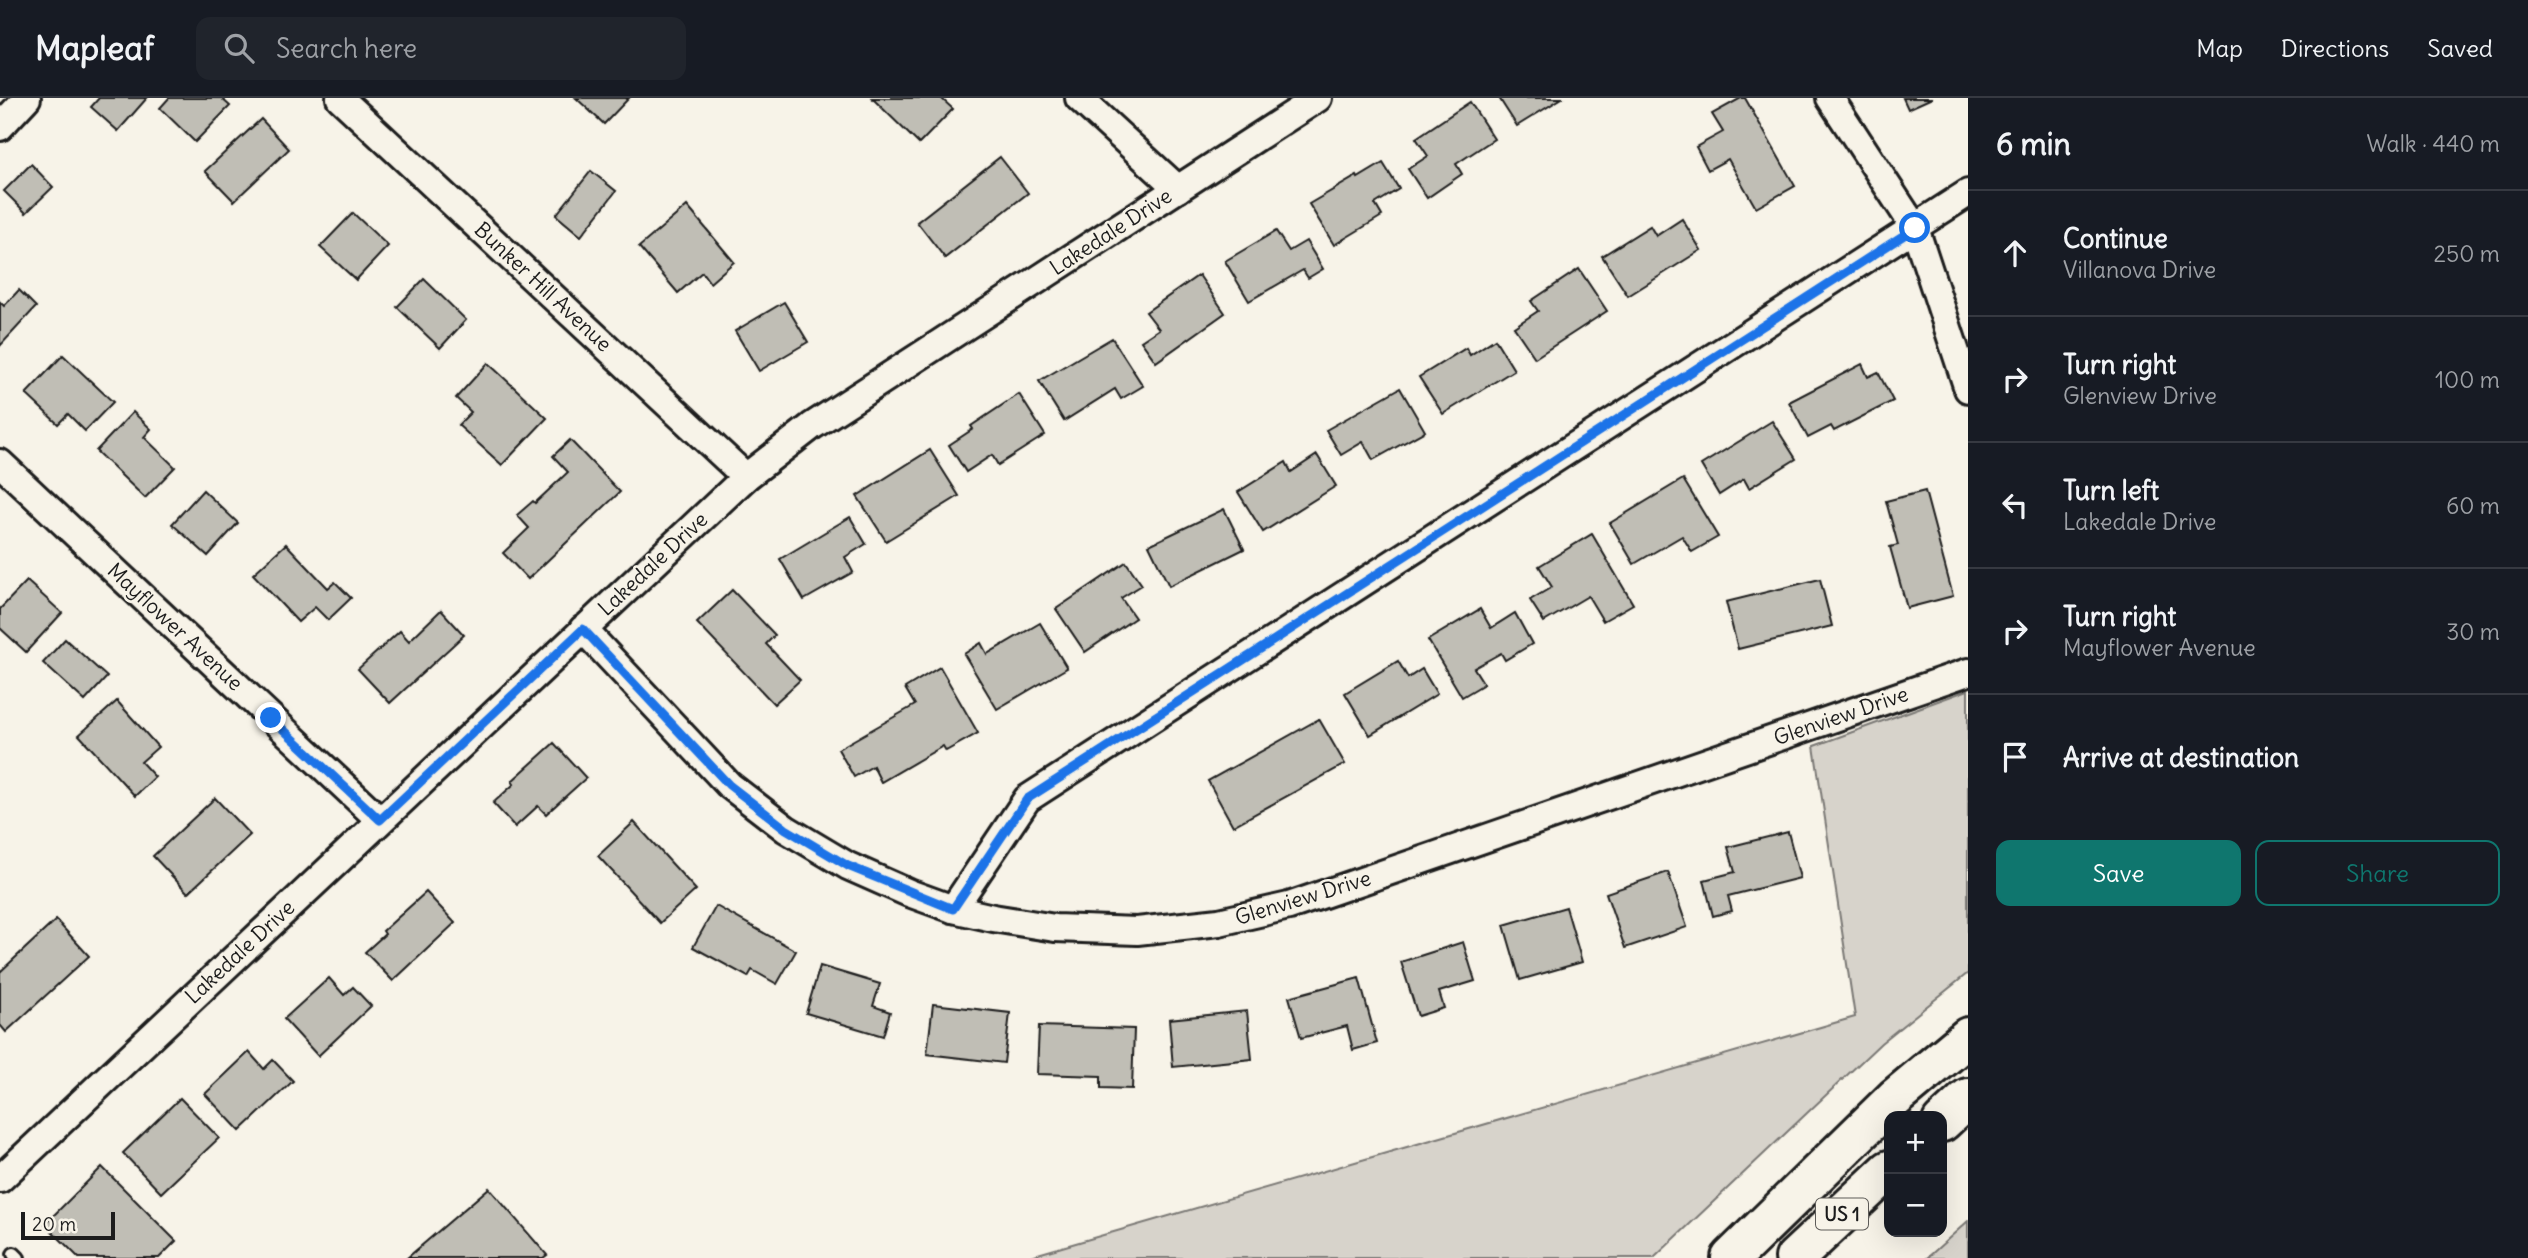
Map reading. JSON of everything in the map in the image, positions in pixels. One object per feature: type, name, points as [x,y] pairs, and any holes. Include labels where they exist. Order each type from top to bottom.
[{"type":"highway","name":"US 1","points":[[1731,1258],[1895,1098],[1968,1037]]},
{"type":"highway","points":[[1947,1117],[1968,1098]]},
{"type":"highway","name":"US 1","points":[[1795,1258],[1885,1174]]},
{"type":"street","points":[[0,127],[27,98]]},
{"type":"street","name":"Bunker Hill Avenue","points":[[340,98],[746,477]]},
{"type":"street","points":[[1079,98],[1178,189]]},
{"type":"street","name":"Lakedale Drive","points":[[0,1179],[746,477],[812,426],[1318,98]]},
{"type":"street","points":[[1830,98],[1915,228],[1968,389]]},
{"type":"street","points":[[953,909],[1027,799],[1968,193]]},
{"type":"street","name":"Mayflower Avenue","points":[[0,463],[380,820]]},
{"type":"street","name":"Glenview Drive","points":[[583,629],[729,785],[786,829],[848,866],[953,909],[1055,928],[1137,931],[1219,922],[1289,906],[1968,673]]},
{"type":"shaded area","points":[[1968,690],[1968,973],[1881,1043],[1654,1258],[1024,1258],[1855,1017],[1814,746]]},
{"type":"shaded area","points":[[1968,1221],[1968,1258],[1927,1258]]},
{"type":"building","points":[[99,98],[147,98],[118,131],[91,107]]},
{"type":"building","points":[[169,98],[221,98],[230,106],[195,142],[160,108]]},
{"type":"building","points":[[576,98],[629,98],[604,124]]},
{"type":"building","points":[[872,98],[941,98],[953,109],[919,144]]},
{"type":"building","points":[[1499,98],[1562,98],[1517,126]]},
{"type":"building","points":[[1745,98],[1795,186],[1756,208],[1728,159],[1708,170],[1696,147],[1723,132],[1712,114]]},
{"type":"building","points":[[1903,98],[1932,98],[1908,109]]},
{"type":"building","points":[[1470,102],[1494,139],[1456,164],[1462,174],[1427,198],[1408,169],[1428,156],[1416,138]]},
{"type":"building","points":[[261,119],[289,149],[234,201],[205,171]]},
{"type":"building","points":[[1000,157],[1028,193],[945,258],[917,222]]},
{"type":"building","points":[[1383,163],[1399,189],[1375,204],[1382,216],[1334,245],[1309,204]]},
{"type":"building","points":[[31,164],[53,187],[26,213],[4,191]]},
{"type":"building","points":[[591,171],[616,191],[581,236],[556,215]]},
{"type":"building","points":[[687,206],[734,262],[710,283],[702,272],[678,293],[639,247]]},
{"type":"building","points":[[353,213],[388,246],[356,280],[320,247]]},
{"type":"building","points":[[1682,219],[1701,250],[1628,296],[1602,256],[1650,226],[1656,236]]},
{"type":"building","points":[[1276,231],[1289,251],[1306,241],[1323,269],[1308,278],[1303,270],[1249,301],[1225,261]]},
{"type":"building","points":[[1579,269],[1607,311],[1535,358],[1514,327],[1538,311],[1531,301]]},
{"type":"building","points":[[1199,275],[1225,313],[1156,362],[1141,341],[1159,329],[1146,312]]},
{"type":"building","points":[[424,279],[466,320],[440,348],[397,307]]},
{"type":"building","points":[[19,290],[36,307],[0,346],[0,302],[4,306]]},
{"type":"building","points":[[784,302],[808,342],[759,371],[735,331]]},
{"type":"building","points":[[1112,338],[1143,386],[1121,399],[1115,389],[1064,421],[1039,381]]},
{"type":"building","points":[[1495,339],[1514,370],[1443,414],[1419,377],[1466,348],[1470,355]]},
{"type":"building","points":[[63,355],[113,402],[85,431],[68,414],[58,424],[26,394]]},
{"type":"building","points":[[488,363],[547,418],[502,465],[458,425],[471,412],[456,398]]},
{"type":"building","points":[[1862,364],[1868,377],[1878,372],[1893,401],[1834,431],[1831,426],[1808,438],[1789,402]]},
{"type":"building","points":[[1400,388],[1425,431],[1373,460],[1363,442],[1341,455],[1326,430]]},
{"type":"building","points":[[1019,394],[1045,435],[998,465],[992,455],[966,472],[949,445],[973,429],[971,426]]},
{"type":"building","points":[[133,412],[151,429],[144,437],[175,467],[145,498],[96,451]]},
{"type":"building","points":[[1772,421],[1796,459],[1749,488],[1744,479],[1719,495],[1701,465]]},
{"type":"building","points":[[570,440],[620,492],[528,579],[503,553],[529,528],[517,515],[533,501],[535,503],[568,472],[553,456]]},
{"type":"building","points":[[930,450],[959,496],[886,541],[857,496]]},
{"type":"building","points":[[1317,455],[1336,486],[1263,532],[1238,492],[1286,462],[1291,472]]},
{"type":"building","points":[[1683,479],[1718,537],[1692,552],[1682,536],[1634,564],[1610,523]]},
{"type":"building","points":[[203,490],[238,523],[208,556],[172,524]]},
{"type":"building","points":[[1925,491],[1953,596],[1907,608],[1890,547],[1898,545],[1886,501]]},
{"type":"building","points":[[1224,509],[1244,549],[1169,586],[1149,545]]},
{"type":"building","points":[[850,517],[866,544],[845,557],[853,572],[804,600],[780,559]]},
{"type":"building","points":[[1592,534],[1633,604],[1603,621],[1588,596],[1544,622],[1530,600],[1552,587],[1539,566]]},
{"type":"building","points":[[286,544],[328,588],[335,582],[351,598],[328,620],[315,607],[298,622],[253,574]]},
{"type":"building","points":[[1126,562],[1142,585],[1121,598],[1135,618],[1085,652],[1056,609]]},
{"type":"building","points":[[1820,579],[1832,626],[1738,649],[1726,602]]},
{"type":"building","points":[[27,581],[62,613],[26,652],[0,628],[0,609]]},
{"type":"building","points":[[732,590],[775,635],[766,644],[800,680],[774,704],[697,623]]},
{"type":"building","points":[[1480,609],[1491,628],[1515,613],[1532,644],[1505,660],[1501,653],[1474,668],[1484,684],[1462,697],[1428,640]]},
{"type":"building","points":[[441,610],[464,635],[390,703],[358,669],[400,631],[409,641]]},
{"type":"building","points":[[1040,623],[1067,668],[997,709],[964,654],[981,643],[987,654]]},
{"type":"building","points":[[65,639],[107,677],[85,701],[43,663]]},
{"type":"building","points":[[1398,661],[1408,678],[1422,669],[1437,694],[1370,735],[1345,693]]},
{"type":"building","points":[[940,667],[978,733],[946,751],[943,746],[881,782],[873,766],[854,777],[838,749],[915,705],[905,688]]},
{"type":"building","points":[[117,701],[158,747],[141,762],[155,777],[135,796],[79,735]]},
{"type":"building","points":[[1319,719],[1345,764],[1233,826],[1208,781]]},
{"type":"building","points":[[554,743],[586,778],[546,814],[538,806],[515,827],[493,803],[514,784],[512,781]]},
{"type":"building","points":[[215,798],[250,835],[188,893],[153,856]]},
{"type":"building","points":[[634,822],[696,890],[660,923],[598,856]]},
{"type":"building","points":[[1788,832],[1800,878],[1728,896],[1732,911],[1713,916],[1704,880],[1735,872],[1728,847]]},
{"type":"building","points":[[1668,872],[1687,927],[1625,948],[1606,893]]},
{"type":"building","points":[[426,892],[455,923],[393,981],[365,952],[385,934],[383,931]]},
{"type":"building","points":[[716,906],[796,951],[777,984],[752,970],[748,977],[693,947]]},
{"type":"building","points":[[1566,907],[1582,962],[1520,980],[1504,925]]},
{"type":"building","points":[[56,920],[89,956],[6,1032],[0,1025],[0,972]]},
{"type":"building","points":[[1463,942],[1475,981],[1439,992],[1444,1008],[1418,1016],[1401,962]]},
{"type":"building","points":[[820,966],[880,984],[873,1006],[890,1012],[883,1036],[806,1013]]},
{"type":"building","points":[[329,978],[344,995],[353,987],[371,1006],[318,1056],[284,1019]]},
{"type":"building","points":[[1359,978],[1377,1043],[1353,1050],[1347,1026],[1301,1038],[1289,997]]},
{"type":"building","points":[[933,1004],[1010,1013],[1004,1063],[927,1054]]},
{"type":"building","points":[[1247,1011],[1252,1059],[1173,1067],[1169,1019]]},
{"type":"building","points":[[1039,1026],[1134,1029],[1132,1089],[1101,1088],[1101,1076],[1037,1074]]},
{"type":"building","points":[[249,1052],[264,1069],[273,1060],[293,1081],[240,1131],[205,1094]]},
{"type":"building","points":[[180,1098],[219,1138],[161,1193],[123,1153]]},
{"type":"building","points":[[102,1167],[176,1241],[159,1258],[79,1258],[45,1224]]},
{"type":"building","points":[[489,1188],[547,1255],[543,1258],[407,1258]]},
{"type":"route","points":[[271,718],[380,820],[583,629],[729,785],[786,829],[848,866],[953,909],[1027,799],[1915,228]]}]
